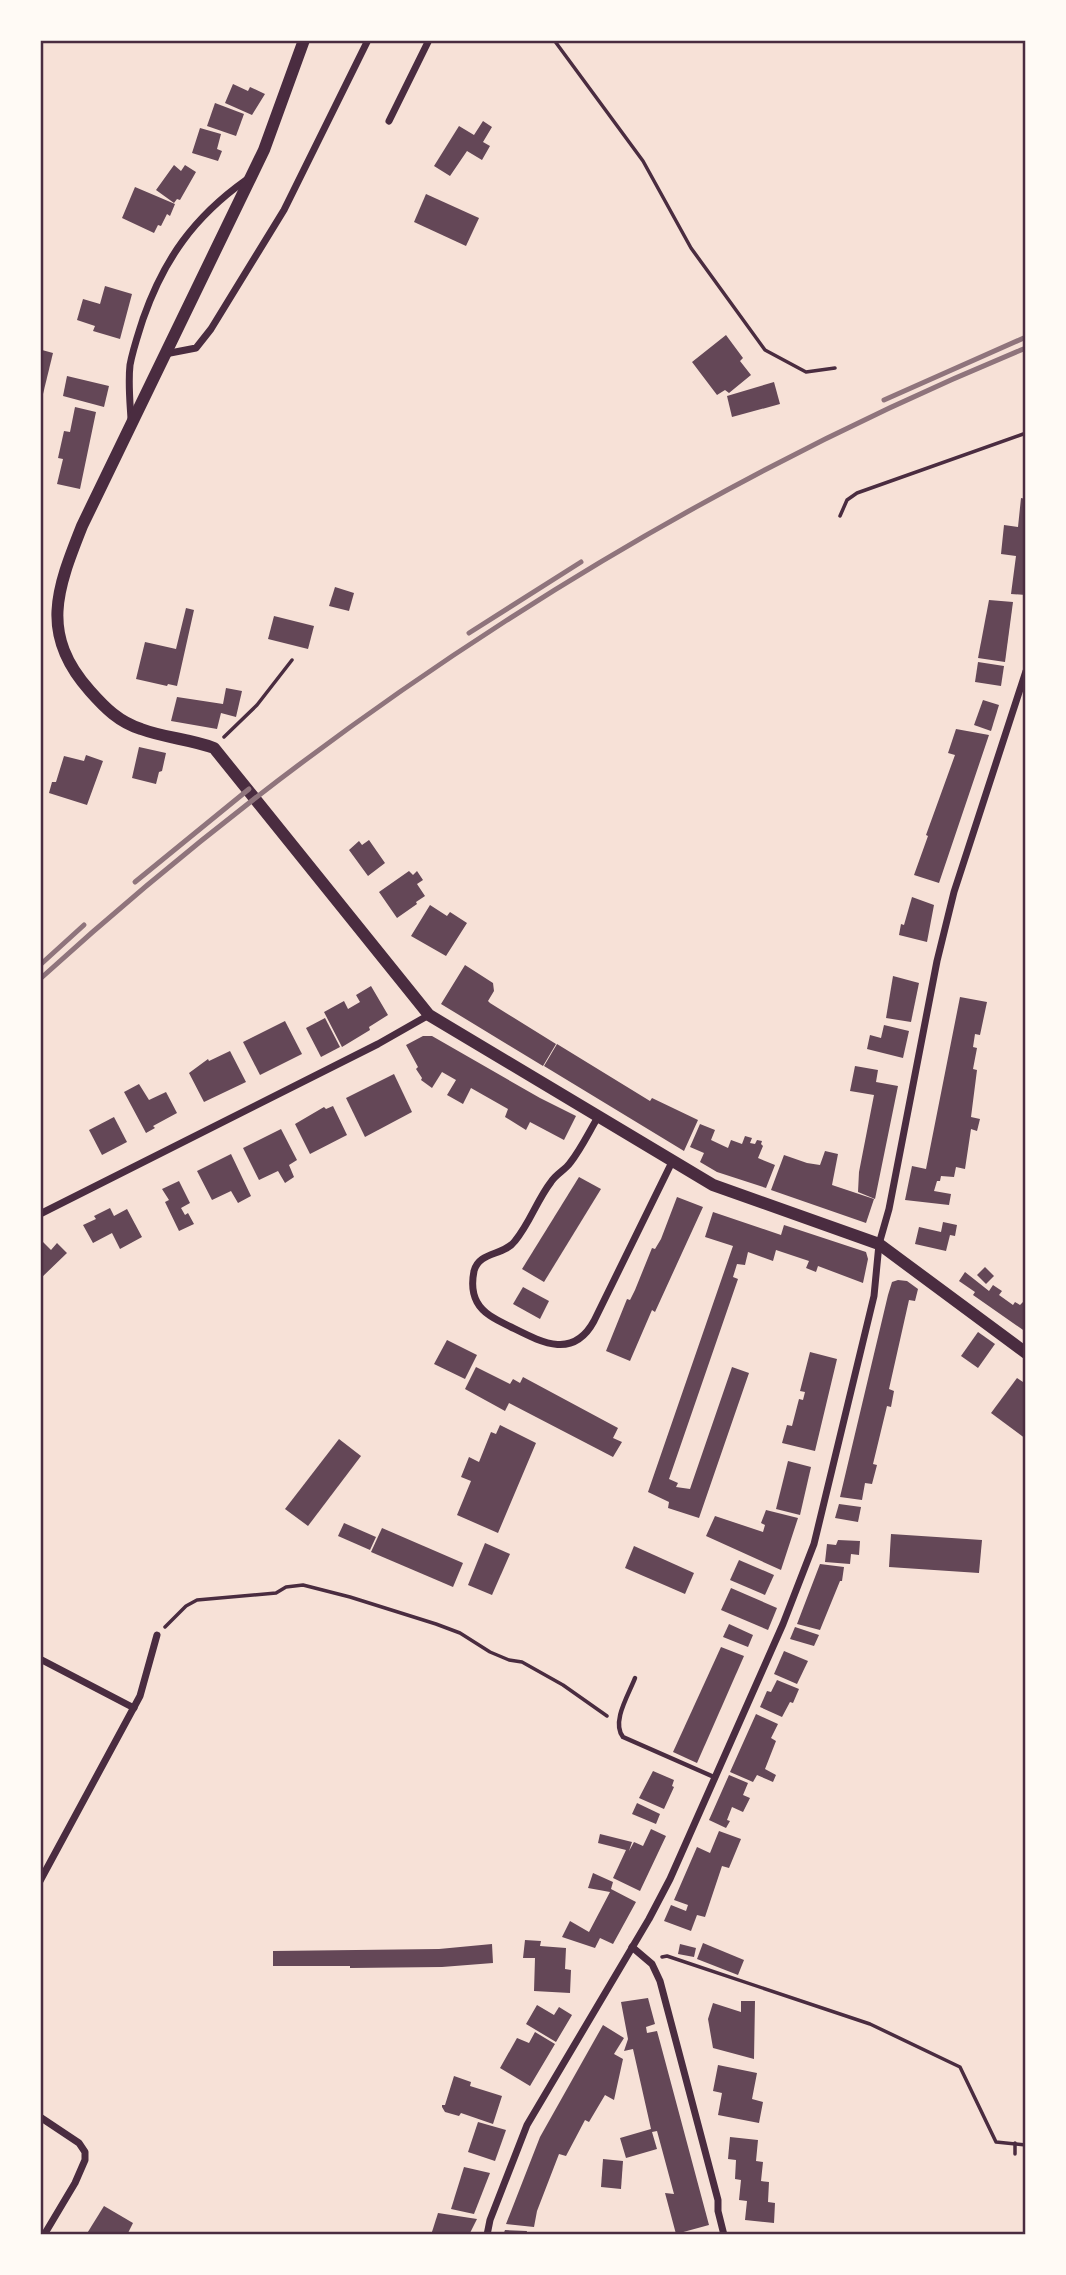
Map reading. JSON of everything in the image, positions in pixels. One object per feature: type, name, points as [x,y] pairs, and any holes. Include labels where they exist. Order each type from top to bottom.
[{"type":"street","points":[[304,40],[268,141],[82,526],[58,595],[56,623],[64,651],[80,680],[111,714],[141,730],[214,748],[429,1015],[713,1185],[879,1244],[1026,1353]]},
{"type":"street","points":[[165,354],[196,348],[211,329],[284,210],[368,40]]},
{"type":"street","points":[[390,121],[429,40]]},
{"type":"street","points":[[131,426],[130,369],[133,347],[151,295],[166,264],[202,216],[252,176]]},
{"type":"street","points":[[487,2235],[490,2220],[527,2125],[661,1898],[788,1613],[817,1535],[874,1296],[879,1244],[889,1209],[937,961],[954,892],[1026,671]]},
{"type":"street","points":[[40,1214],[378,1044],[429,1015]]},
{"type":"street","points":[[598,1117],[571,1163],[552,1180],[514,1243],[503,1251],[481,1258],[475,1266],[474,1294],[482,1310],[494,1319],[552,1345],[568,1344],[581,1338],[594,1321],[672,1162]]},
{"type":"street","points":[[40,1881],[134,1708],[146,1681],[157,1635]]},
{"type":"street","points":[[40,1659],[134,1708]]},
{"type":"street","points":[[632,1947],[652,1964],[663,1994],[718,2200],[724,2235]]},
{"type":"street","points":[[40,2117],[70,2135],[85,2152],[83,2169],[44,2235]]},
{"type":"lane","points":[[635,1678],[618,1723],[618,1731],[622,1737],[715,1777]]},
{"type":"path","points":[[555,40],[643,161],[691,248],[765,350],[806,372],[835,368]]},
{"type":"path","points":[[840,516],[847,500],[857,493],[1026,433]]},
{"type":"path","points":[[214,748],[257,705],[292,660]]},
{"type":"path","points":[[157,1635],[186,1606],[197,1600],[276,1593],[286,1587],[303,1585],[359,1599],[460,1633],[490,1652],[522,1662],[564,1685],[618,1723]]},
{"type":"path","points":[[652,1964],[667,1956],[870,2024],[960,2067],[996,2142],[1026,2145]]},
{"type":"path","points":[[1015,2143],[1015,2154]]},
{"type":"building","points":[[233,84],[248,91],[250,87],[265,94],[252,115],[225,103]]},
{"type":"building","points":[[215,103],[244,114],[236,136],[207,126]]},
{"type":"building","points":[[483,121],[492,127],[483,142],[490,146],[482,160],[467,151],[450,176],[434,166],[459,126],[474,135]]},
{"type":"building","points":[[200,128],[221,134],[217,149],[222,151],[218,161],[192,153]]},
{"type":"building","points":[[174,165],[181,171],[185,165],[196,172],[180,200],[177,199],[174,203],[156,190]]},
{"type":"building","points":[[135,187],[175,204],[170,216],[167,214],[154,233],[122,218]]},
{"type":"building","points":[[426,194],[479,218],[466,246],[414,222]]},
{"type":"building","points":[[105,286],[132,294],[120,339],[93,331],[95,326],[77,320],[83,299],[100,304]]},
{"type":"building","points":[[726,335],[743,358],[740,361],[751,375],[729,393],[725,390],[717,395],[692,362]]},
{"type":"building","points":[[42,350],[53,353],[43,394],[40,393]]},
{"type":"building","points":[[67,376],[109,386],[104,407],[63,396]]},
{"type":"building","points":[[774,382],[780,404],[732,417],[727,396]]},
{"type":"building","points":[[75,407],[96,412],[80,489],[57,484],[63,459],[58,458],[64,431],[70,432]]},
{"type":"building","points":[[1021,498],[1026,499],[1026,595],[1011,594],[1016,556],[1001,554],[1004,525],[1018,527]]},
{"type":"building","points":[[335,587],[354,593],[349,611],[329,606]]},
{"type":"building","points":[[989,600],[1013,602],[1005,662],[978,658]]},
{"type":"building","points":[[186,608],[194,610],[177,686],[136,679],[145,642],[176,649]]},
{"type":"building","points":[[274,616],[314,626],[308,649],[268,639]]},
{"type":"building","points":[[978,662],[1004,666],[1001,686],[975,682]]},
{"type":"building","points":[[226,688],[242,691],[236,717],[221,713],[217,729],[171,721],[177,697],[223,704]]},
{"type":"building","points":[[983,700],[999,705],[991,731],[974,725]]},
{"type":"building","points":[[956,729],[989,735],[939,883],[914,875],[955,755],[948,753]]},
{"type":"building","points":[[139,747],[166,753],[156,784],[132,778]]},
{"type":"building","points":[[86,755],[103,761],[87,805],[49,793],[52,782],[56,782],[64,756],[84,761]]},
{"type":"building","points":[[369,840],[385,863],[368,876],[349,850],[359,841],[362,845]]},
{"type":"building","points":[[409,871],[413,875],[417,871],[423,880],[417,884],[425,896],[397,918],[379,892]]},
{"type":"building","points":[[912,897],[934,905],[927,942],[899,935]]},
{"type":"building","points":[[430,905],[447,916],[450,912],[467,923],[446,956],[411,936]]},
{"type":"building","points":[[465,965],[493,983],[494,991],[488,1001],[490,1003],[556,1044],[543,1066],[441,1004]]},
{"type":"building","points":[[893,976],[919,983],[911,1022],[886,1018]]},
{"type":"building","points":[[371,986],[388,1015],[342,1047],[324,1012],[344,1001],[348,1009],[360,1002],[356,995]]},
{"type":"building","points":[[960,997],[987,1002],[980,1035],[975,1034],[973,1047],[977,1048],[973,1069],[977,1070],[971,1117],[980,1119],[977,1131],[971,1129],[965,1169],[956,1167],[954,1177],[941,1176],[940,1181],[937,1181],[934,1191],[951,1194],[949,1205],[905,1200],[912,1166],[926,1169]]},
{"type":"building","points":[[325,1018],[340,1047],[321,1057],[306,1028]]},
{"type":"building","points":[[285,1021],[302,1054],[260,1075],[243,1042]]},
{"type":"building","points":[[884,1025],[909,1031],[903,1058],[867,1049],[870,1035],[881,1038]]},
{"type":"building","points":[[423,1036],[432,1036],[576,1116],[564,1140],[530,1122],[526,1130],[505,1117],[508,1109],[471,1088],[463,1104],[447,1095],[456,1080],[442,1072],[432,1088],[421,1080],[416,1069],[418,1067],[406,1045]]},
{"type":"building","points":[[557,1044],[650,1101],[652,1098],[698,1120],[684,1151],[544,1066]]},
{"type":"building","points":[[230,1051],[246,1082],[204,1102],[189,1073],[208,1059],[209,1061]]},
{"type":"building","points":[[855,1066],[878,1070],[876,1082],[898,1086],[875,1199],[858,1192],[859,1172],[874,1095],[850,1091]]},
{"type":"building","points":[[394,1074],[412,1112],[365,1137],[346,1098]]},
{"type":"building","points":[[139,1084],[149,1100],[166,1092],[177,1113],[146,1133],[124,1092]]},
{"type":"building","points":[[333,1106],[347,1135],[310,1154],[295,1124],[324,1107],[326,1109]]},
{"type":"building","points":[[114,1117],[127,1142],[102,1155],[89,1130]]},
{"type":"building","points":[[700,1124],[715,1130],[711,1140],[728,1148],[731,1140],[742,1144],[745,1136],[752,1138],[750,1143],[762,1141],[763,1146],[758,1158],[775,1165],[766,1188],[717,1172],[700,1162],[704,1153],[690,1147]]},
{"type":"building","points":[[281,1129],[297,1160],[289,1165],[294,1177],[285,1183],[278,1171],[259,1180],[243,1148]]},
{"type":"building","points":[[825,1151],[838,1154],[832,1185],[874,1199],[866,1223],[771,1190],[784,1155],[820,1165]]},
{"type":"building","points":[[231,1154],[251,1196],[238,1203],[231,1191],[212,1200],[197,1171]]},
{"type":"building","points":[[579,1177],[601,1189],[544,1282],[522,1269]]},
{"type":"building","points":[[179,1181],[190,1203],[181,1208],[185,1215],[188,1213],[194,1224],[179,1231],[165,1202],[169,1200],[162,1189]]},
{"type":"building","points":[[677,1197],[703,1207],[630,1361],[606,1351],[652,1248],[655,1249],[661,1239]]},
{"type":"building","points":[[110,1208],[114,1216],[127,1209],[142,1237],[120,1249],[112,1233],[93,1243],[83,1225]]},
{"type":"building","points":[[713,1212],[781,1235],[784,1225],[866,1252],[868,1259],[863,1283],[818,1266],[816,1272],[806,1268],[809,1261],[776,1250],[773,1261],[748,1252],[745,1265],[737,1264],[733,1277],[738,1279],[669,1479],[678,1483],[676,1487],[690,1489],[732,1367],[749,1373],[699,1518],[668,1508],[669,1502],[648,1492],[733,1246],[705,1237]]},
{"type":"building","points":[[943,1222],[957,1225],[955,1236],[950,1235],[946,1251],[915,1244],[919,1227],[941,1232]]},
{"type":"building","points":[[43,1242],[51,1250],[57,1243],[67,1253],[40,1279],[40,1245]]},
{"type":"building","points":[[985,1267],[994,1276],[986,1284],[977,1275]]},
{"type":"building","points":[[965,1272],[989,1291],[993,1285],[1002,1291],[999,1295],[1013,1305],[1015,1302],[1020,1305],[1026,1302],[1026,1332],[973,1295],[975,1292],[959,1281]]},
{"type":"building","points":[[907,1281],[918,1289],[915,1301],[909,1300],[889,1389],[894,1391],[891,1407],[887,1406],[873,1464],[877,1465],[872,1484],[865,1483],[862,1500],[840,1497],[888,1295],[892,1282]]},
{"type":"building","points":[[523,1287],[549,1301],[540,1319],[513,1304]]},
{"type":"building","points":[[978,1332],[995,1344],[978,1368],[961,1356]]},
{"type":"building","points":[[447,1340],[477,1355],[465,1379],[434,1364]]},
{"type":"building","points":[[810,1352],[837,1359],[815,1451],[782,1443],[787,1425],[792,1426],[799,1399],[803,1400],[805,1392],[800,1391]]},
{"type":"building","points":[[476,1367],[510,1384],[513,1379],[520,1383],[523,1377],[618,1428],[613,1438],[622,1442],[613,1457],[509,1403],[505,1411],[465,1389]]},
{"type":"building","points":[[1017,1378],[1026,1384],[1026,1439],[991,1413]]},
{"type":"building","points":[[500,1425],[536,1443],[498,1533],[457,1515],[471,1481],[461,1477],[469,1457],[479,1462],[491,1432],[496,1434]]},
{"type":"building","points":[[339,1439],[361,1456],[308,1526],[285,1509]]},
{"type":"building","points":[[788,1461],[811,1467],[800,1515],[776,1509]]},
{"type":"building","points":[[839,1504],[861,1507],[858,1522],[835,1518]]},
{"type":"building","points":[[766,1510],[798,1518],[781,1570],[706,1536],[715,1516],[763,1532],[765,1525],[761,1523]]},
{"type":"building","points":[[344,1523],[376,1537],[370,1550],[338,1536]]},
{"type":"building","points":[[382,1528],[463,1563],[453,1587],[371,1552]]},
{"type":"building","points":[[891,1534],[982,1540],[979,1573],[889,1567]]},
{"type":"building","points":[[838,1540],[860,1541],[859,1555],[851,1554],[850,1564],[825,1562],[827,1544],[836,1545]]},
{"type":"building","points":[[485,1543],[510,1554],[492,1595],[468,1585]]},
{"type":"building","points":[[634,1546],[694,1573],[685,1594],[625,1568]]},
{"type":"building","points":[[739,1560],[774,1575],[765,1595],[730,1580]]},
{"type":"building","points":[[820,1564],[844,1567],[842,1581],[820,1630],[797,1624]]},
{"type":"building","points":[[731,1588],[777,1608],[768,1630],[721,1610]]},
{"type":"building","points":[[729,1624],[753,1635],[748,1647],[723,1637]]},
{"type":"building","points":[[795,1627],[819,1635],[814,1646],[790,1639]]},
{"type":"building","points":[[721,1647],[744,1656],[697,1763],[673,1752]]},
{"type":"building","points":[[784,1651],[808,1661],[797,1684],[774,1674]]},
{"type":"building","points":[[777,1680],[799,1689],[793,1703],[790,1702],[782,1717],[760,1707],[767,1691],[771,1692]]},
{"type":"building","points":[[756,1714],[778,1724],[771,1738],[776,1741],[765,1769],[776,1775],[773,1782],[757,1775],[753,1782],[730,1772]]},
{"type":"building","points":[[653,1771],[674,1780],[674,1787],[664,1809],[639,1798]]},
{"type":"building","points":[[729,1775],[748,1783],[743,1795],[750,1798],[743,1812],[732,1807],[726,1828],[709,1820]]},
{"type":"building","points":[[637,1803],[660,1814],[656,1824],[632,1814]]},
{"type":"building","points":[[651,1829],[666,1836],[640,1891],[613,1878],[626,1850],[598,1843],[600,1834],[632,1842],[629,1851],[634,1842],[643,1846]]},
{"type":"building","points":[[719,1831],[741,1839],[729,1868],[722,1866],[705,1917],[697,1915],[691,1931],[664,1921],[671,1905],[686,1911],[688,1905],[674,1900],[697,1847],[710,1853]]},
{"type":"building","points":[[593,1873],[613,1882],[611,1889],[636,1902],[613,1944],[600,1938],[595,1948],[562,1937],[570,1921],[589,1932],[610,1892],[588,1888]]},
{"type":"building","points":[[525,1940],[541,1941],[540,1946],[566,1948],[565,1969],[571,1970],[570,1993],[534,1991],[535,1958],[523,1958]]},
{"type":"building","points":[[703,1943],[744,1960],[738,1975],[697,1959]]},
{"type":"building","points":[[492,1944],[493,1963],[442,1967],[273,1966],[273,1951],[439,1949]]},
{"type":"building","points":[[680,1944],[696,1948],[694,1957],[678,1954]]},
{"type":"building","points":[[648,1998],[655,2024],[646,2027],[647,2033],[657,2031],[709,2225],[676,2234],[665,2193],[674,2194],[657,2131],[652,2132],[657,2149],[626,2158],[620,2138],[651,2129],[633,2049],[624,2051],[628,2039],[621,2002]]},
{"type":"building","points":[[741,2001],[755,2001],[754,2059],[713,2048],[708,2019],[713,2003],[741,2012]]},
{"type":"building","points":[[537,2005],[554,2015],[559,2007],[572,2015],[556,2042],[526,2024]]},
{"type":"building","points":[[603,2025],[624,2038],[614,2054],[623,2059],[614,2100],[605,2095],[589,2122],[585,2120],[566,2156],[559,2154],[537,2211],[534,2227],[506,2224],[540,2137]]},
{"type":"building","points":[[535,2032],[555,2044],[530,2086],[500,2068],[517,2038],[529,2043]]},
{"type":"building","points":[[718,2065],[757,2073],[752,2099],[763,2102],[759,2123],[718,2115],[722,2093],[713,2091]]},
{"type":"building","points":[[454,2076],[471,2082],[470,2086],[502,2096],[493,2124],[461,2113],[459,2116],[445,2112],[442,2105],[445,2105]]},
{"type":"building","points":[[478,2122],[506,2130],[495,2161],[468,2152]]},
{"type":"building","points":[[730,2137],[758,2140],[756,2161],[763,2162],[761,2181],[769,2182],[768,2202],[775,2203],[774,2223],[745,2220],[747,2201],[739,2200],[741,2180],[735,2179],[736,2160],[728,2159]]},
{"type":"building","points":[[603,2159],[623,2161],[621,2189],[601,2187]]},
{"type":"building","points":[[464,2167],[490,2173],[474,2214],[451,2209]]},
{"type":"building","points":[[104,2206],[133,2223],[127,2235],[86,2235]]},
{"type":"building","points":[[438,2213],[477,2219],[469,2235],[431,2235]]},
{"type":"building","points":[[505,2230],[527,2231],[526,2235],[503,2235]]},
{"type":"railway","points":[[884,400],[1026,337]]},
{"type":"railway","points":[[40,979],[150,883],[265,791],[384,703],[506,621],[632,544],[761,472],[892,407],[1026,348]]},
{"type":"railway","points":[[469,633],[581,562]]},
{"type":"railway","points":[[135,882],[249,789]]},
{"type":"railway","points":[[40,965],[84,925]]}]
